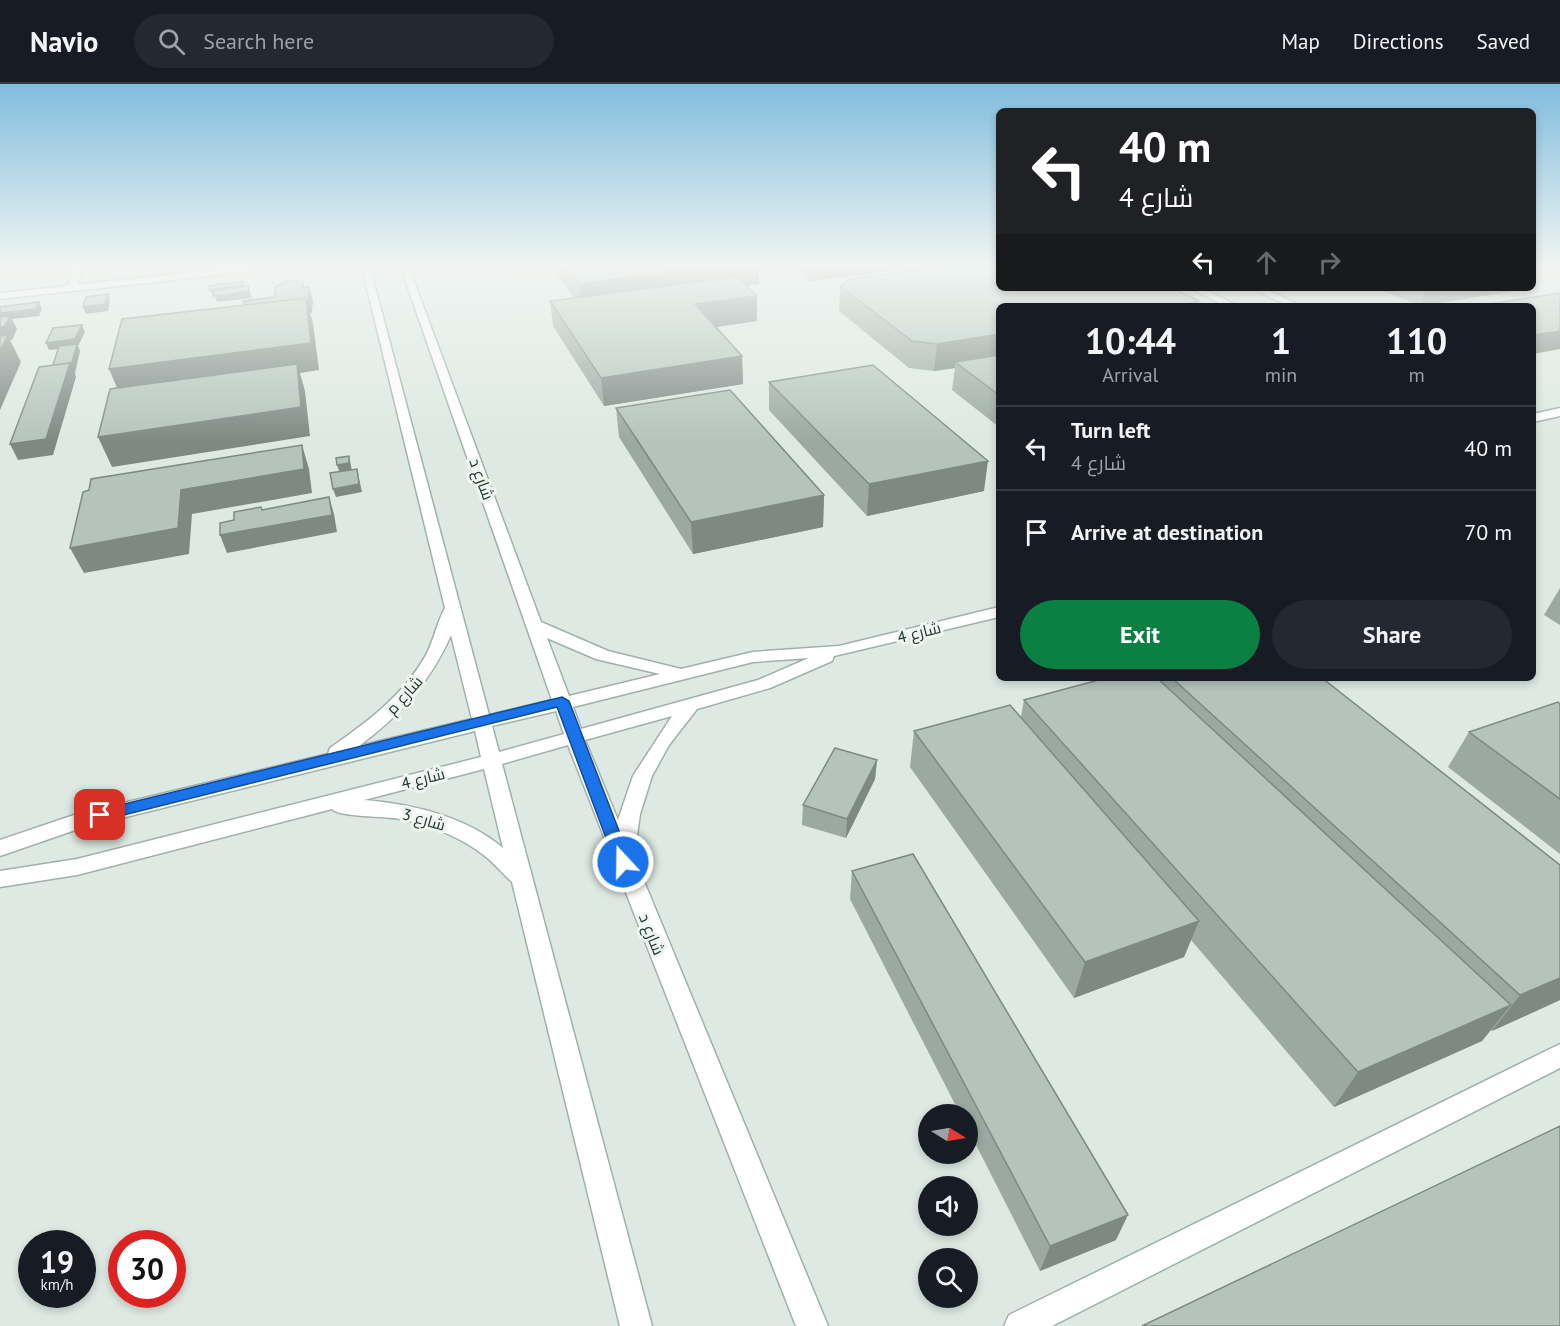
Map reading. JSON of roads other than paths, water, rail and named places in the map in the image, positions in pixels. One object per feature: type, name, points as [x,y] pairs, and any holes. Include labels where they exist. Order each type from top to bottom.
[{"type":"street","points":[[378,326],[636,1326]]},
{"type":"street","name":"شارع د","points":[[426,326],[574,738],[812,1326]]},
{"type":"street","points":[[1536,408],[1555,413]]},
{"type":"street","points":[[1536,417],[1555,413]]},
{"type":"street","name":"شارع م","points":[[328,759],[374,727],[408,694],[432,663],[445,632],[451,608]]},
{"type":"street","name":"شارع 4","points":[[0,848],[77,821],[562,701],[753,657],[839,651],[996,613]]},
{"type":"street","points":[[535,625],[585,650],[650,668],[685,673]]},
{"type":"street","name":"شارع 4","points":[[0,879],[77,867],[490,761],[765,684],[839,651]]},
{"type":"street","points":[[623,862],[626,825],[635,791],[649,759],[668,731],[690,706]]},
{"type":"street","name":"شارع 3","points":[[313,807],[363,806],[398,811],[453,827],[489,848],[519,876]]},
{"type":"street","points":[[1020,1326],[1560,1055]]}]
